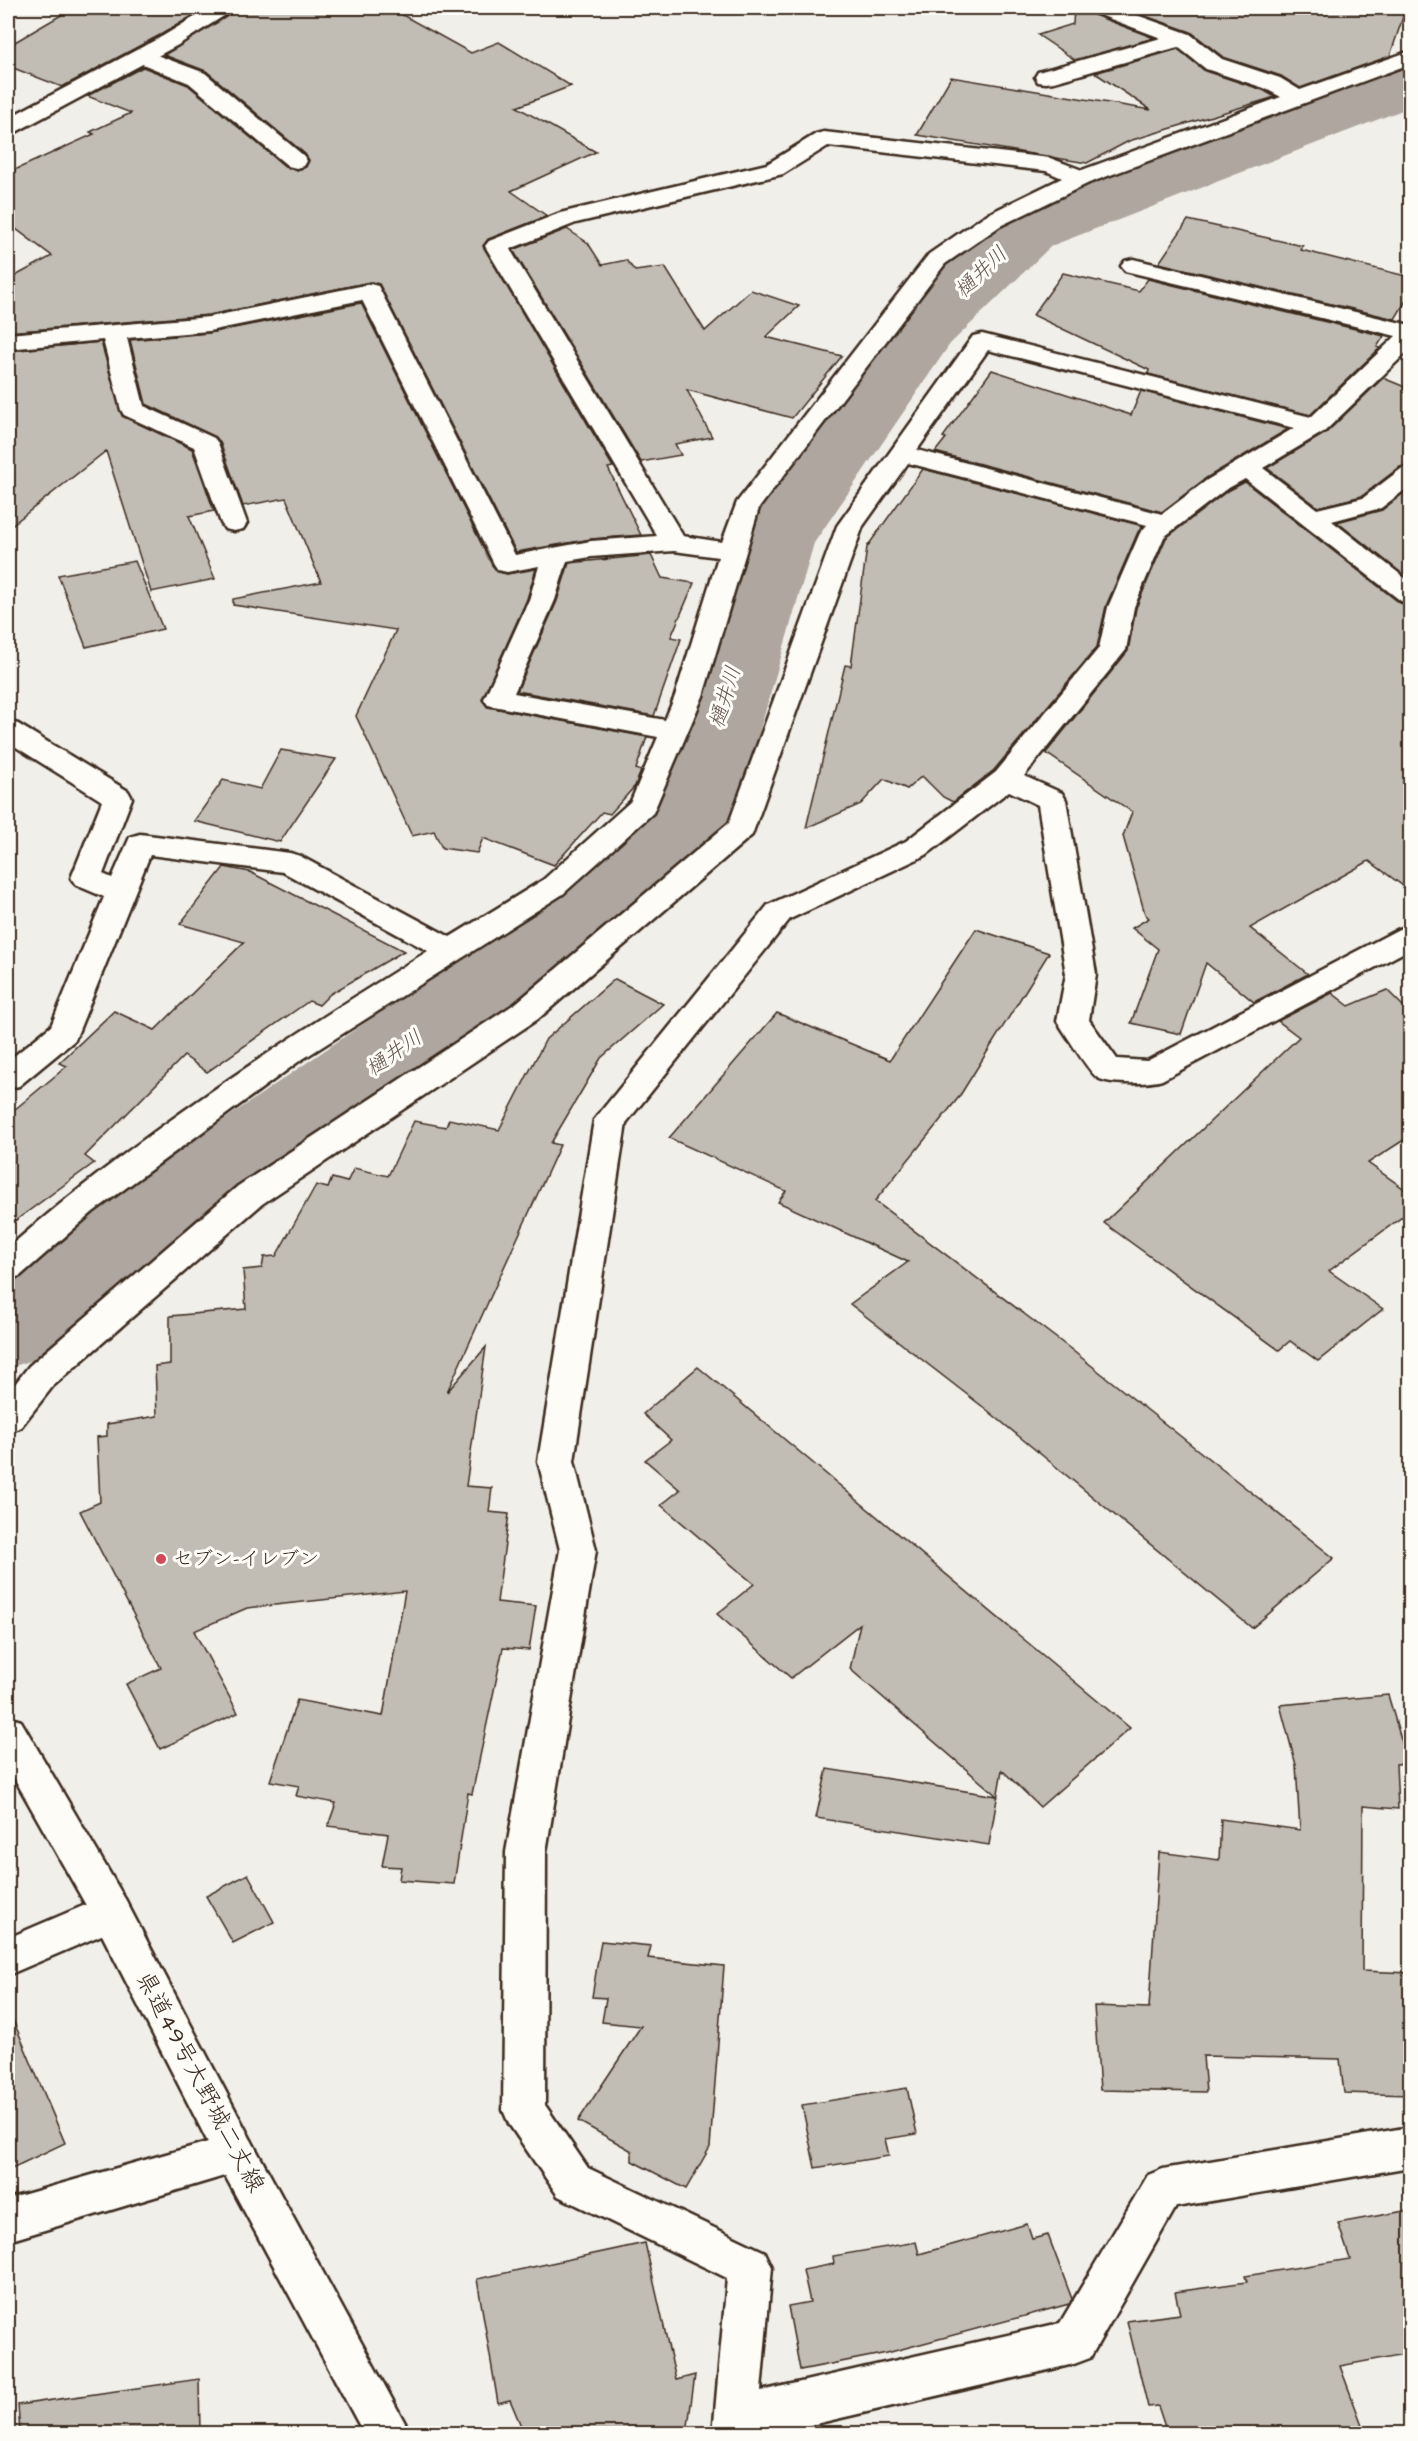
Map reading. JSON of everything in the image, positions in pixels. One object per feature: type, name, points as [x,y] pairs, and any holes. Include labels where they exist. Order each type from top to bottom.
[{"type":"street","points":[[8,128],[56,98],[143,56],[219,8]]},
{"type":"street","points":[[1099,8],[1182,39],[1214,64],[1272,83],[1298,98]]},
{"type":"street","points":[[1046,77],[1182,39]]},
{"type":"street","points":[[143,56],[197,78],[296,161]]},
{"type":"street","points":[[8,1267],[81,1203],[287,1054],[553,887],[643,806],[689,696],[746,507],[937,259],[992,220],[1081,178],[1410,57]]},
{"type":"street","points":[[674,543],[497,246],[568,218],[775,169],[824,139],[1050,165],[1081,178]]},
{"type":"street","points":[[1133,266],[1410,334]]},
{"type":"street","points":[[8,342],[209,324],[370,291],[507,564],[591,549],[674,543],[733,551]]},
{"type":"street","points":[[113,332],[133,410],[205,443],[234,523]]},
{"type":"street","points":[[1410,334],[1316,426],[1246,467],[1164,522],[1153,532],[1121,607],[1112,650],[1006,779],[916,848],[779,912],[610,1120],[556,1461],[578,1550],[526,1852],[524,2110],[573,2182],[750,2267],[736,2426],[1074,2342],[1163,2189],[1410,2147]]},
{"type":"street","points":[[8,1418],[41,1376],[250,1195],[527,1011],[742,828],[850,526],[982,341],[1316,426]]},
{"type":"street","points":[[901,453],[1164,522]]},
{"type":"street","points":[[1246,467],[1410,595]]},
{"type":"street","points":[[1312,518],[1372,503],[1410,474]]},
{"type":"street","points":[[556,555],[542,600],[498,699],[674,730]]},
{"type":"street","points":[[8,730],[118,798],[86,878],[120,893]]},
{"type":"street","points":[[1006,779],[1052,800],[1081,974],[1073,1022],[1108,1070],[1151,1072],[1410,936]]},
{"type":"street","points":[[8,1078],[64,1032],[140,844],[290,863],[451,951]]},
{"type":"street","name":"県道49号大野城二丈線","points":[[8,1733],[111,1912],[236,2154],[389,2433]]},
{"type":"street","points":[[8,1957],[111,1912]]},
{"type":"street","points":[[8,2220],[236,2154]]},
{"type":"building","points":[[73,8],[206,8],[62,87],[8,66],[8,46]]},
{"type":"building","points":[[235,8],[390,8],[471,53],[499,42],[571,86],[517,107],[596,152],[511,191],[547,216],[488,239],[483,246],[613,467],[608,468],[641,535],[591,539],[516,552],[379,284],[370,282],[209,315],[8,332],[8,280],[52,256],[8,223],[8,173],[94,134],[90,132],[131,113],[87,96],[143,67],[188,85],[287,168],[297,170],[306,167],[309,160],[305,154],[206,71],[164,55],[231,14]]},
{"type":"building","points":[[1074,8],[1087,8],[1091,14],[1154,38],[1075,60],[1038,35],[1073,24]]},
{"type":"building","points":[[1122,8],[1406,8],[1390,56],[1300,88],[1281,76],[1223,57],[1191,32]]},
{"type":"building","points":[[1178,49],[1205,71],[1263,90],[1275,97],[1129,141],[1087,163],[917,135],[951,77],[1151,110],[1095,73]]},
{"type":"building","points":[[1188,220],[1303,246],[1301,250],[1410,277],[1410,294],[1395,319],[1159,263]]},
{"type":"building","points":[[567,229],[588,243],[602,265],[626,260],[635,271],[665,267],[705,331],[751,290],[799,306],[766,337],[842,356],[792,418],[687,390],[712,437],[675,444],[681,455],[641,462],[513,250]]},
{"type":"building","points":[[1063,273],[1139,291],[1148,279],[1384,336],[1377,347],[1380,348],[1310,415],[1148,374],[1149,370],[1033,315]]},
{"type":"building","points":[[361,303],[492,565],[498,572],[507,574],[536,569],[527,599],[482,700],[488,707],[647,737],[636,769],[641,771],[635,786],[610,814],[602,812],[554,865],[483,838],[477,853],[442,848],[434,831],[412,836],[356,716],[396,630],[233,605],[233,599],[321,582],[286,498],[243,506],[220,442],[216,437],[146,404],[130,340],[209,333]]},
{"type":"building","points":[[101,342],[122,416],[192,449],[214,511],[189,516],[215,579],[151,592],[106,451],[8,528],[8,351]]},
{"type":"building","points":[[992,370],[1131,415],[1141,391],[1288,429],[1206,478],[1162,512],[935,452],[946,438],[943,437]]},
{"type":"building","points":[[1383,378],[1410,389],[1410,464],[1400,467],[1362,496],[1318,507],[1267,468],[1326,433]]},
{"type":"building","points":[[923,469],[1143,526],[1138,532],[1106,606],[1097,647],[994,770],[953,802],[943,797],[922,776],[907,789],[884,779],[861,804],[806,828],[845,665],[851,666],[867,547]]},
{"type":"building","points":[[1245,482],[1400,603],[1410,605],[1410,891],[1369,861],[1250,928],[1308,974],[1254,1002],[1206,963],[1181,1034],[1131,1023],[1158,949],[1132,928],[1149,918],[1145,914],[1123,836],[1132,812],[1046,753],[1128,651],[1136,608],[1166,538],[1226,492]]},
{"type":"building","points":[[1410,488],[1410,580],[1337,522],[1382,510]]},
{"type":"building","points":[[651,555],[662,578],[694,583],[671,637],[681,639],[654,716],[517,691],[557,601],[569,563]]},
{"type":"building","points":[[135,561],[163,629],[86,647],[58,575]]},
{"type":"building","points":[[281,750],[336,759],[280,842],[194,821],[223,780],[260,789]]},
{"type":"building","points":[[224,867],[250,872],[404,951],[330,994],[319,1005],[309,1001],[207,1072],[184,1056],[85,1156],[94,1163],[8,1226],[8,1115],[67,1066],[59,1063],[114,1011],[155,1030],[244,942],[180,924]]},
{"type":"building","points":[[976,929],[1049,953],[959,1097],[875,1201],[1068,1347],[1334,1558],[1252,1628],[987,1410],[850,1304],[908,1262],[778,1202],[786,1191],[669,1138],[777,1013],[890,1060]]},
{"type":"building","points":[[615,979],[663,1004],[601,1058],[551,1143],[560,1145],[447,1392],[486,1347],[466,1486],[492,1488],[489,1512],[509,1514],[497,1602],[536,1606],[529,1650],[503,1648],[472,1794],[468,1793],[454,1884],[399,1880],[401,1867],[382,1866],[388,1834],[328,1826],[336,1803],[296,1796],[299,1786],[270,1781],[297,1700],[383,1716],[405,1591],[247,1608],[194,1631],[238,1713],[160,1749],[126,1684],[161,1668],[80,1511],[100,1502],[97,1437],[107,1436],[107,1424],[157,1416],[155,1366],[170,1364],[170,1316],[246,1309],[243,1270],[262,1268],[264,1257],[276,1256],[316,1185],[328,1188],[332,1178],[347,1182],[354,1168],[388,1176],[414,1121],[446,1127],[449,1119],[499,1130],[546,1039]]},
{"type":"building","points":[[1387,990],[1410,1013],[1410,1136],[1368,1163],[1410,1193],[1410,1211],[1329,1271],[1383,1309],[1318,1361],[1290,1341],[1279,1350],[1104,1223],[1299,1037],[1278,1021],[1332,993],[1349,1006]]},
{"type":"building","points":[[698,1367],[1130,1728],[1040,1807],[1002,1770],[989,1845],[816,1818],[827,1769],[997,1796],[850,1669],[860,1624],[791,1678],[717,1614],[754,1584],[661,1505],[680,1490],[645,1460],[671,1440],[643,1414]]},
{"type":"building","points":[[1388,1695],[1408,1763],[1396,1764],[1398,1809],[1363,1806],[1362,1971],[1410,1973],[1410,2095],[1344,2093],[1340,2059],[1203,2056],[1206,2092],[1100,2090],[1094,2006],[1149,2008],[1159,1852],[1219,1860],[1221,1819],[1300,1830],[1296,1765],[1280,1705]]},
{"type":"building","points":[[248,1874],[274,1922],[233,1943],[206,1896]]},
{"type":"building","points":[[601,1941],[651,1946],[648,1958],[724,1966],[710,2147],[686,2189],[632,2161],[632,2151],[578,2121],[641,2026],[602,2022],[606,1998],[592,1997]]},
{"type":"building","points":[[8,2008],[65,2143],[8,2170]]},
{"type":"building","points":[[907,2088],[917,2134],[885,2139],[889,2156],[815,2168],[802,2105]]},
{"type":"building","points":[[1410,2210],[1410,2353],[1340,2366],[1365,2433],[1167,2433],[1158,2406],[1148,2407],[1127,2321],[1180,2314],[1175,2292],[1247,2282],[1245,2276],[1350,2259],[1338,2223]]},
{"type":"building","points":[[1027,2224],[1032,2239],[1048,2235],[1072,2299],[1069,2304],[887,2353],[800,2370],[788,2306],[810,2302],[803,2270],[834,2264],[833,2256],[916,2242],[919,2254]]},
{"type":"building","points":[[645,2243],[676,2380],[695,2375],[687,2433],[524,2433],[510,2400],[498,2403],[477,2279]]},
{"type":"building","points":[[199,2379],[200,2433],[20,2433],[18,2405]]},
{"type":"waterway","name":"樋井川","points":[[8,1327],[13,1320],[544,946],[689,816],[772,543],[923,328],[1025,230],[1410,83]]},
{"type":"place","name":"セブン-イレブン","points":[[161,1559]]}]
